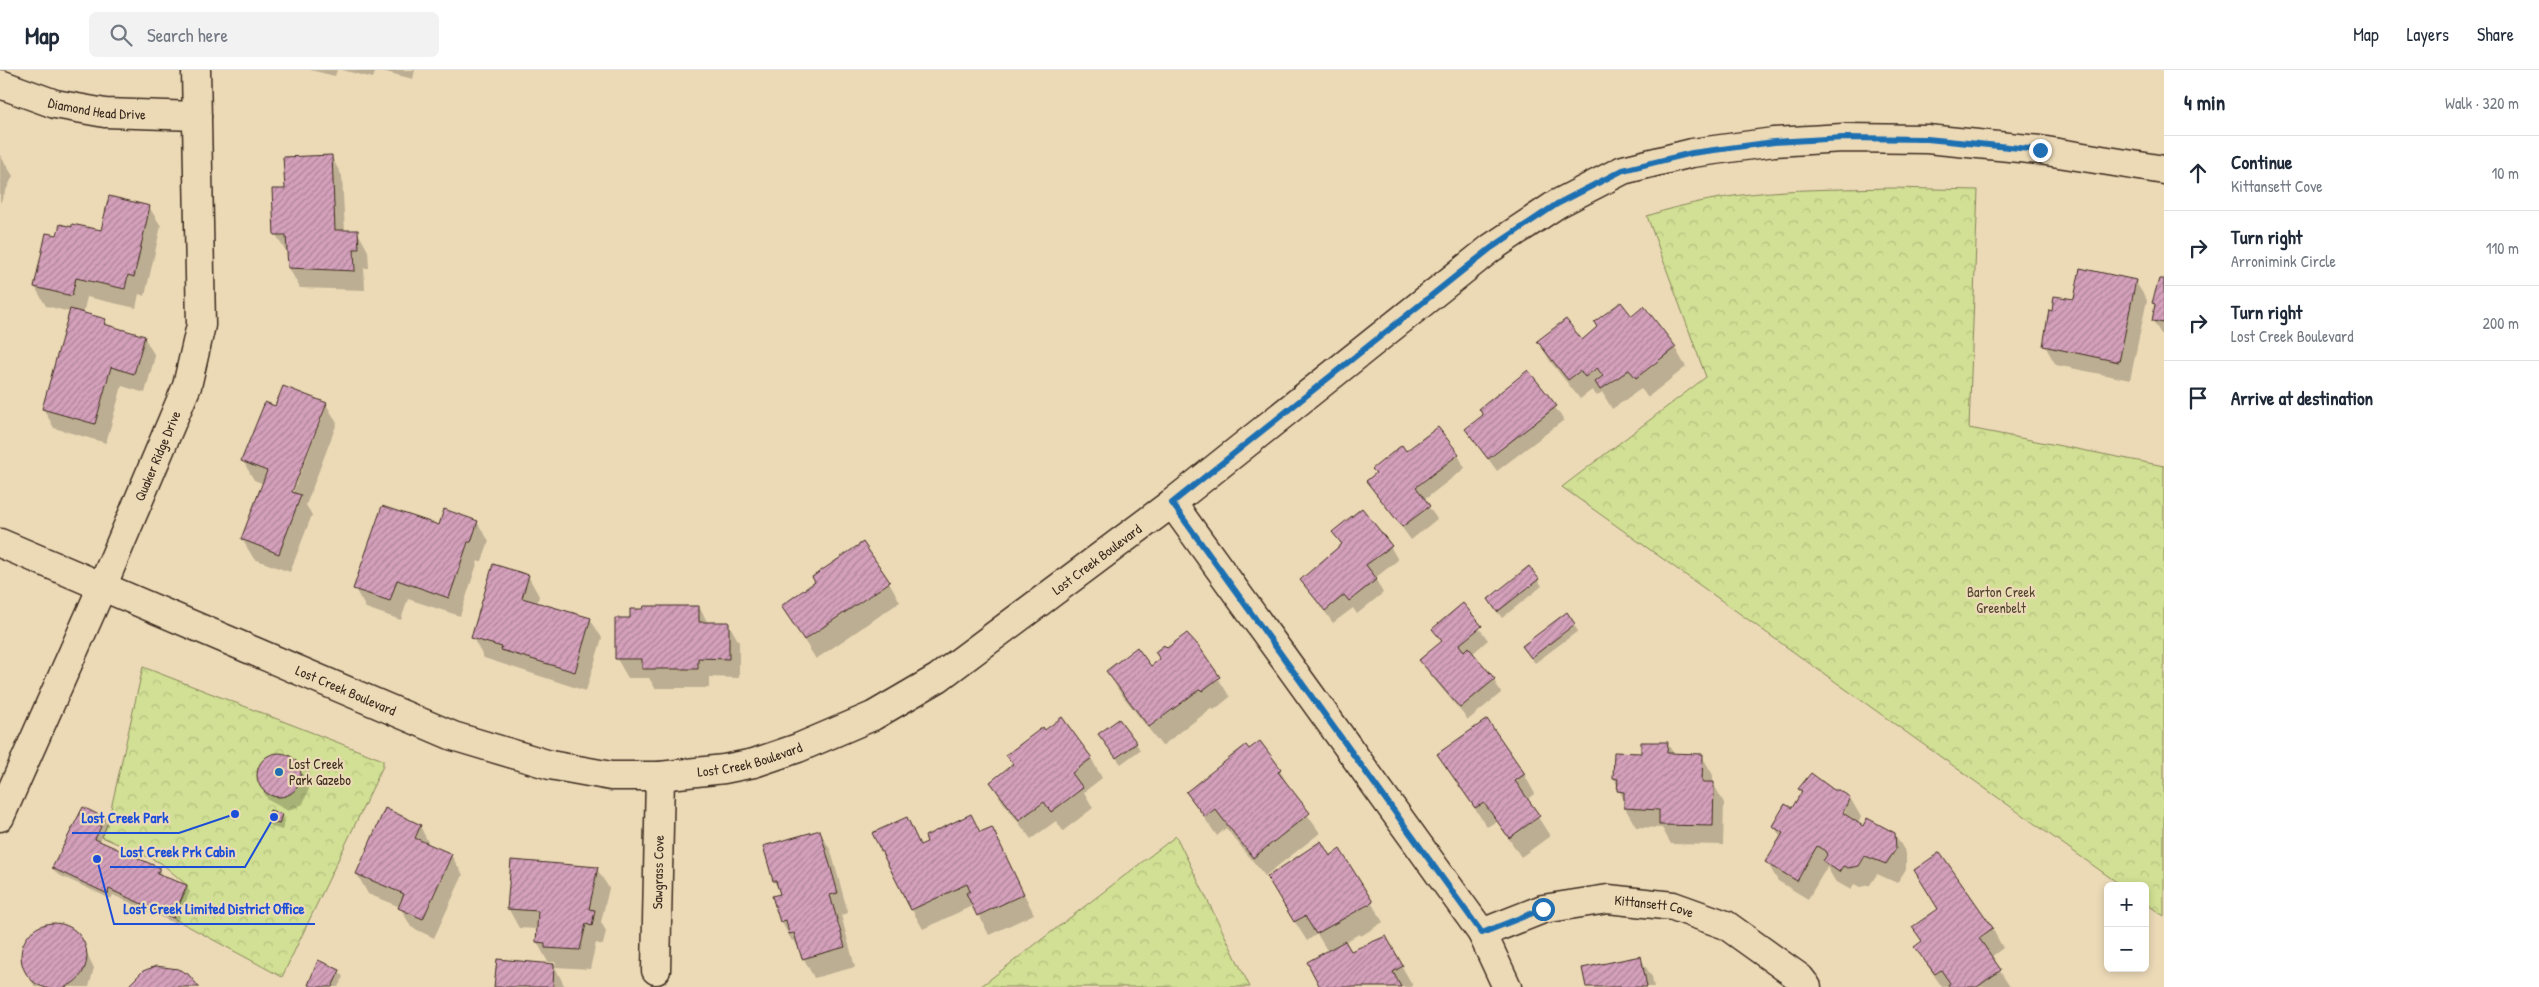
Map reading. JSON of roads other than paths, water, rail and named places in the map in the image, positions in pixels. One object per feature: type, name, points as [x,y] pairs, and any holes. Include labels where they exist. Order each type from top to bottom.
[{"type":"street","name":"Quaker Ridge Drive","points":[[0,817],[102,587],[188,386],[201,325],[196,70]]},
{"type":"street","name":"Diamond Head Drive","points":[[0,84],[55,104],[105,113],[197,116]]},
{"type":"street","name":"Lost Creek Boulevard","points":[[0,543],[453,736],[550,765],[611,776],[660,776],[754,763],[798,748],[873,716],[938,678],[1172,503],[1491,248],[1557,204],[1623,170],[1692,153],[1774,142],[1843,138],[1927,139],[2040,150],[2164,170]]},
{"type":"street","points":[[1172,503],[1482,933],[1507,987]]},
{"type":"street","name":"Sawgrass Cove","points":[[656,970],[660,776]]},
{"type":"street","name":"Kittansett Cove","points":[[1482,933],[1543,909],[1608,899],[1673,906],[1726,925],[1800,978],[1807,987]]},
{"type":"place","name":"Lost Creek Park Gazebo","points":[[279,772]]},
{"type":"place","name":"Lost Creek Park","points":[[235,814]]},
{"type":"place","name":"Lost Creek Prk Cabin","points":[[274,817]]},
{"type":"place","name":"Lost Creek Limited District Office","points":[[97,859]]},
{"type":"park label","name":"Barton Creek Greenbelt","points":[[2001,600]]}]
